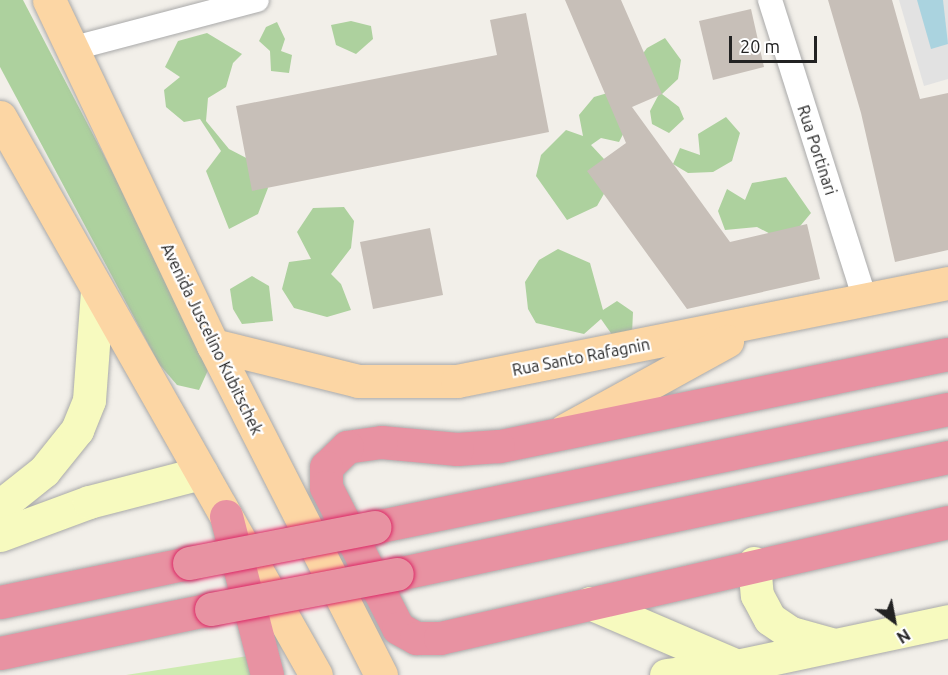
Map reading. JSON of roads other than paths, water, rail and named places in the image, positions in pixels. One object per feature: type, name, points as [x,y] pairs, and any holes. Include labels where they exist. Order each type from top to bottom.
[{"type":"highway","points":[[948,354],[555,436],[457,449],[381,442],[347,447],[326,467],[326,487],[398,628],[416,638],[440,638],[754,563],[948,522]]},
{"type":"highway","points":[[0,602],[948,410]]},
{"type":"highway","points":[[0,653],[211,609],[397,574],[948,457]]},
{"type":"highway","points":[[226,516],[267,675]]},
{"type":"main road","name":"Avenida Juscelino Kubitschek","points":[[49,0],[74,48],[213,345],[381,675]]},
{"type":"main road","points":[[0,117],[316,675]]},
{"type":"main road","name":"Rua Santo Rafagnin","points":[[213,345],[358,381],[457,381],[948,283]]},
{"type":"main road","points":[[555,436],[698,353],[784,316]]},
{"type":"street","points":[[74,48],[257,0]]},
{"type":"street","name":"Rua Portinari","points":[[770,0],[865,300]]},
{"type":"street","points":[[0,506],[44,471],[77,430],[89,400],[97,290]]},
{"type":"street","points":[[0,536],[89,502],[201,473]]},
{"type":"street","points":[[754,563],[757,595],[770,620],[791,633],[836,645]]},
{"type":"street","points":[[590,603],[737,666]]},
{"type":"street","points":[[666,675],[737,666],[948,621]]},
{"type":"water","points":[[917,0],[943,0],[948,44],[931,49]]}]
